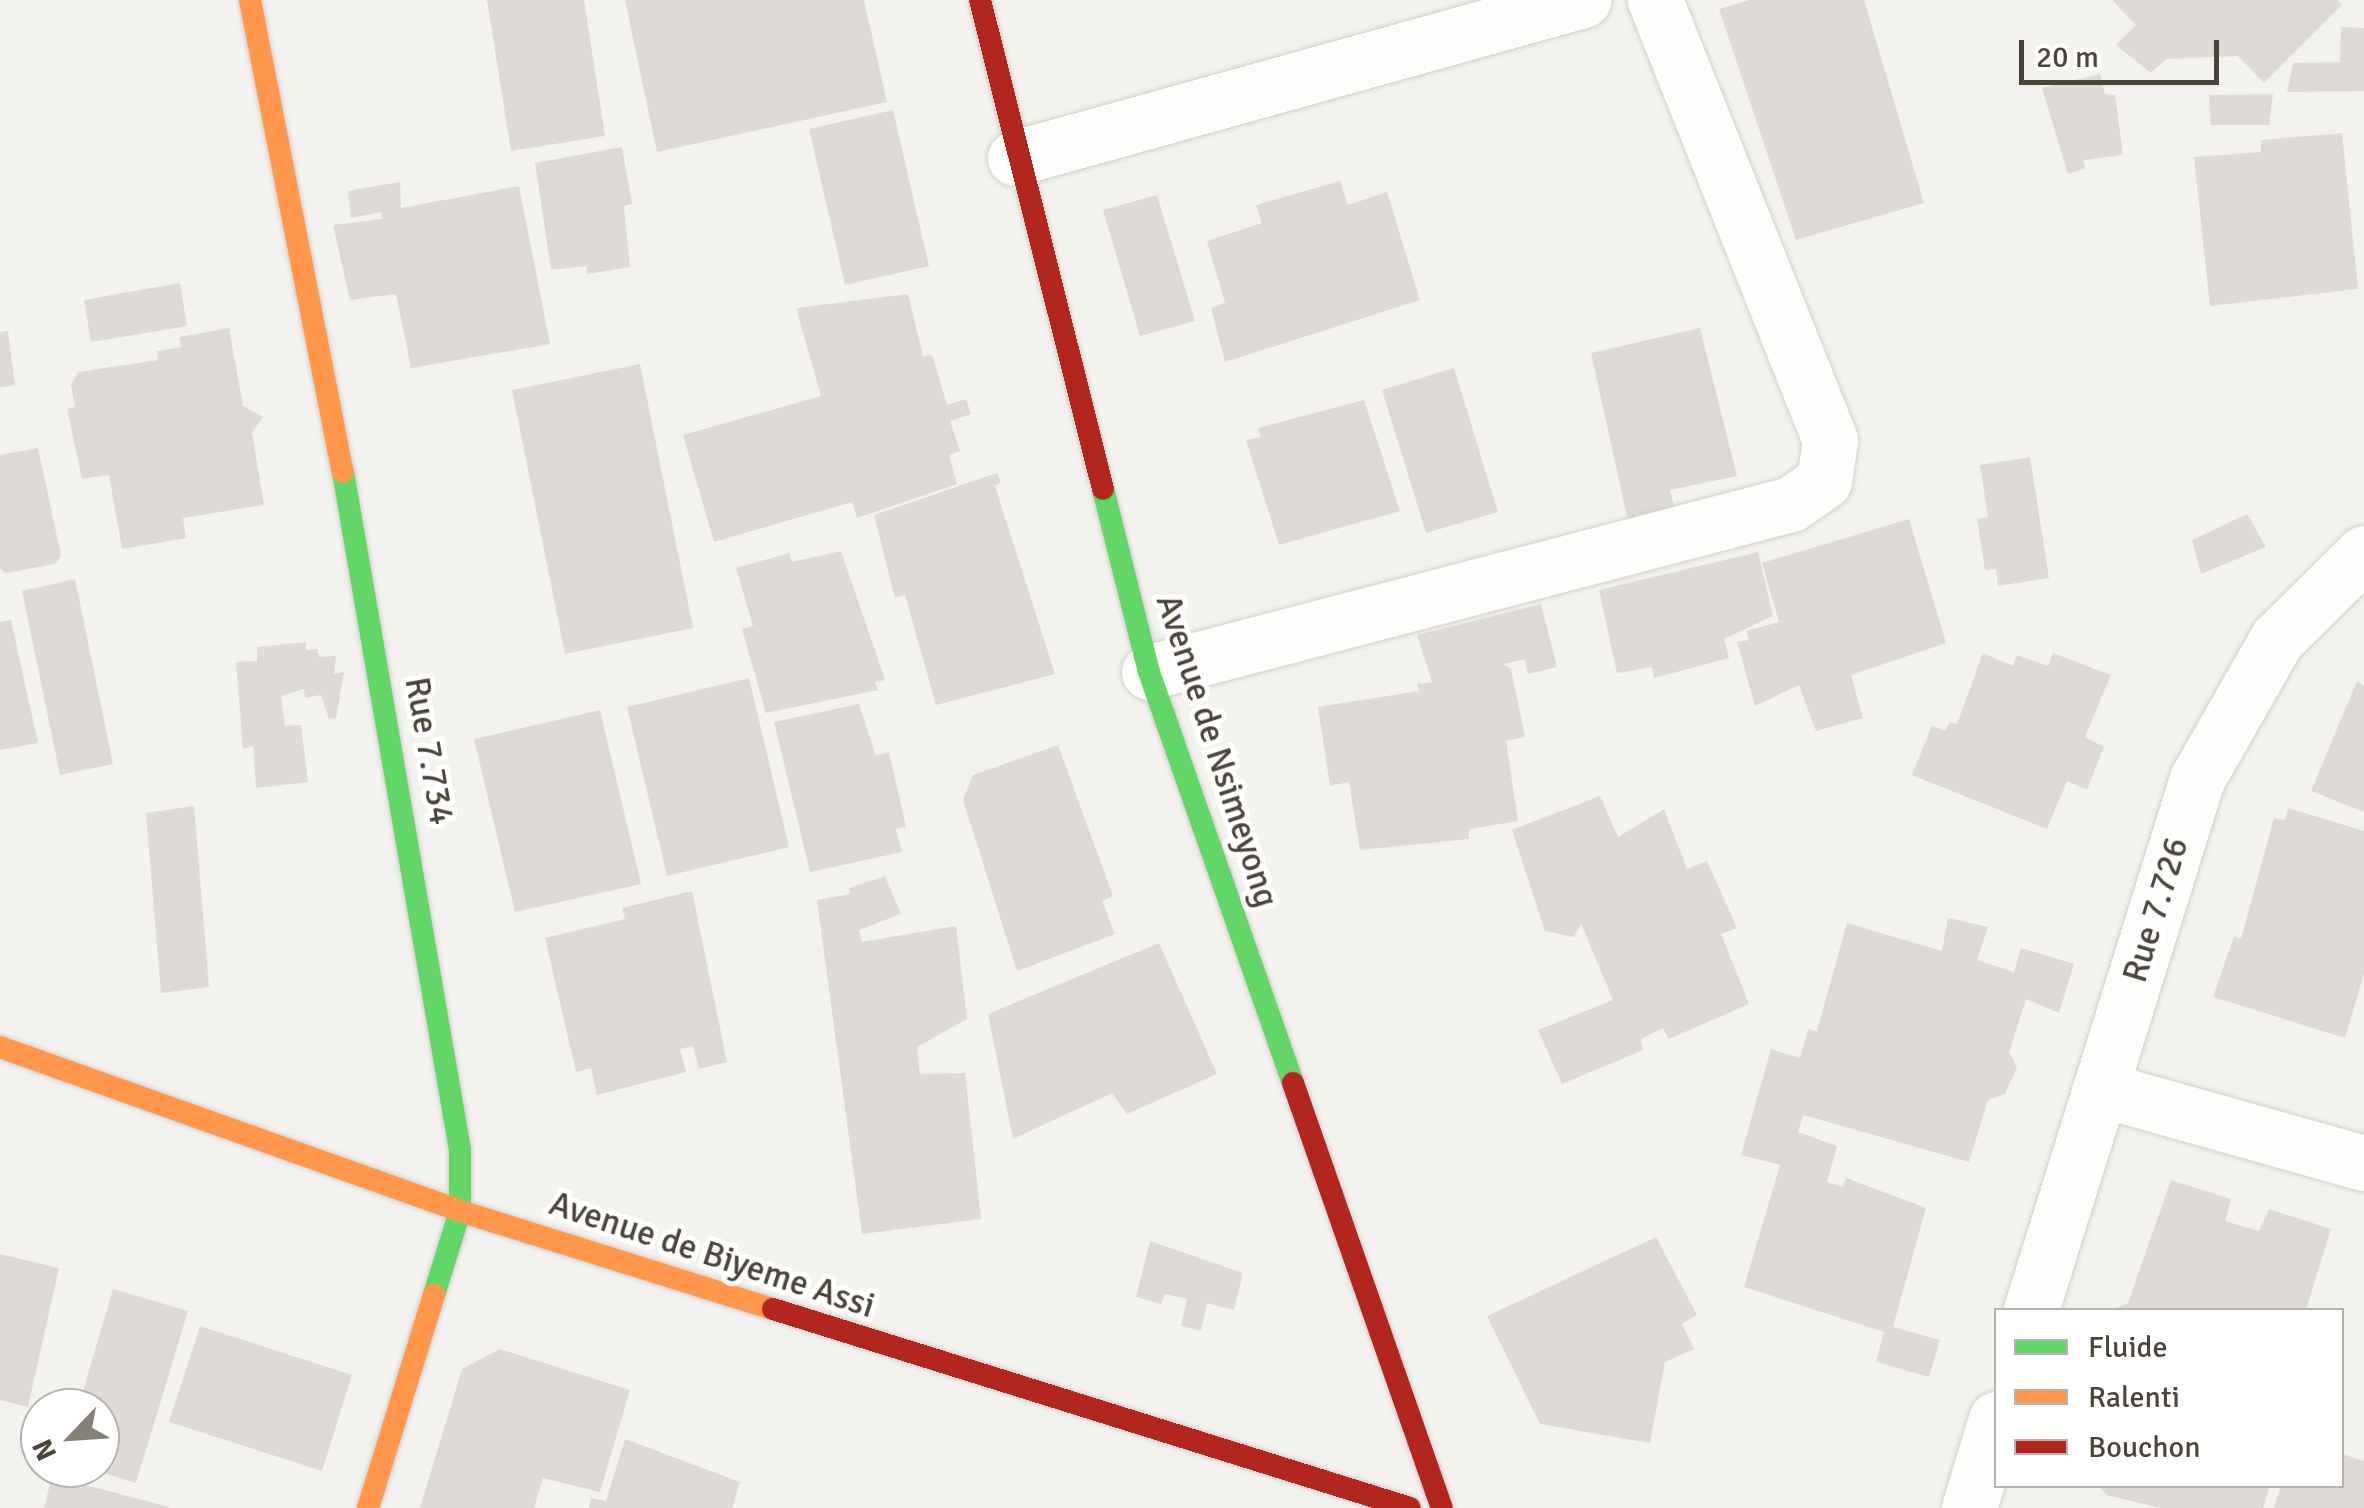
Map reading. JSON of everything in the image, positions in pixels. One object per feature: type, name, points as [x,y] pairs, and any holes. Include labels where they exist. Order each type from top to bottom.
[{"type":"main road","name":"Rue 7.734","points":[[250,0],[318,325],[460,1150],[460,1212],[368,1508]]},
{"type":"main road","name":"Avenue de Nsimeyong","points":[[980,0],[1015,158],[1149,672],[1442,1508]]},
{"type":"main road","name":"Avenue de Biyeme Assi","points":[[0,1046],[460,1212],[1410,1508]]},
{"type":"street","points":[[1015,158],[1583,0]]},
{"type":"street","points":[[1149,672],[1790,504],[1824,481],[1830,440],[1654,0]]},
{"type":"street","name":"Rue 7.726","points":[[2031,1308],[2197,779],[2277,639],[2364,553]]},
{"type":"street","points":[[2100,1089],[2364,1163]]},
{"type":"street","points":[[1968,1508],[1994,1425]]},
{"type":"building","points":[[487,0],[584,0],[605,136],[511,151]]},
{"type":"building","points":[[625,0],[864,0],[887,102],[657,152]]},
{"type":"building","points":[[1749,0],[1864,0],[1924,203],[1796,240],[1719,9]]},
{"type":"building","points":[[2112,0],[2337,0],[2342,5],[2264,83],[2238,56],[2166,59],[2151,73],[2116,45],[2136,25]]},
{"type":"building","points":[[2341,27],[2364,28],[2364,91],[2287,92],[2293,63],[2340,62]]},
{"type":"building","points":[[2100,74],[2105,94],[2115,95],[2123,155],[2083,160],[2086,168],[2068,174],[2042,88]]},
{"type":"building","points":[[2273,94],[2269,125],[2211,125],[2209,95]]},
{"type":"building","points":[[893,110],[929,266],[845,285],[809,129]]},
{"type":"building","points":[[2342,133],[2358,289],[2210,306],[2194,157],[2261,152],[2261,140]]},
{"type":"building","points":[[622,147],[632,204],[624,206],[630,267],[587,274],[586,266],[551,270],[535,163]]},
{"type":"building","points":[[1340,181],[1348,205],[1387,192],[1420,300],[1225,362],[1211,308],[1225,303],[1207,241],[1262,223],[1256,205]]},
{"type":"building","points":[[400,182],[401,208],[519,186],[550,344],[411,368],[396,294],[350,300],[333,225],[382,219],[381,212],[351,218],[348,191]]},
{"type":"building","points":[[1157,195],[1195,321],[1140,336],[1103,210]]},
{"type":"building","points":[[180,283],[187,326],[91,342],[84,300]]},
{"type":"building","points":[[908,294],[923,356],[932,355],[947,405],[966,399],[971,414],[950,421],[960,451],[949,455],[957,484],[857,518],[852,502],[714,542],[683,435],[821,396],[796,308]]},
{"type":"building","points":[[229,328],[243,406],[263,417],[252,432],[264,505],[183,518],[186,538],[122,549],[109,475],[82,479],[67,409],[75,407],[71,385],[78,372],[158,360],[157,351],[181,347],[179,337]]},
{"type":"building","points":[[1700,328],[1737,476],[1670,490],[1677,519],[1630,530],[1591,353]]},
{"type":"building","points":[[8,331],[15,385],[0,387],[0,332]]},
{"type":"building","points":[[640,364],[693,628],[565,654],[512,390]]},
{"type":"building","points":[[1454,368],[1498,512],[1426,533],[1382,390]]},
{"type":"building","points":[[1364,400],[1400,511],[1279,545],[1246,440],[1261,437],[1258,428]]},
{"type":"building","points":[[38,448],[61,555],[55,564],[6,573],[0,568],[0,455]]},
{"type":"building","points":[[2030,457],[2049,578],[1998,586],[1996,569],[1985,570],[1977,519],[1988,517],[1980,465]]},
{"type":"building","points":[[997,473],[1001,482],[995,486],[1055,674],[936,705],[905,595],[895,598],[874,515]]},
{"type":"building","points":[[2247,514],[2266,547],[2201,574],[2192,540]]},
{"type":"building","points":[[1909,519],[1946,643],[1851,675],[1863,718],[1816,731],[1799,685],[1755,706],[1737,642],[1749,640],[1746,631],[1779,622],[1762,563]]},
{"type":"building","points":[[841,551],[885,680],[875,682],[878,690],[766,713],[742,629],[753,626],[736,568],[789,553],[792,562]]},
{"type":"building","points":[[1758,552],[1773,616],[1724,639],[1729,658],[1654,678],[1652,667],[1617,673],[1599,590]]},
{"type":"building","points":[[75,579],[113,764],[60,775],[22,591]]},
{"type":"building","points":[[1541,604],[1557,667],[1528,674],[1525,659],[1503,664],[1511,669],[1525,737],[1506,741],[1518,821],[1469,829],[1469,839],[1360,850],[1349,782],[1330,786],[1318,707],[1419,691],[1417,684],[1432,682],[1417,635]]},
{"type":"building","points":[[11,620],[38,743],[0,750],[0,622]]},
{"type":"building","points":[[306,642],[306,650],[317,649],[319,657],[336,656],[334,674],[344,672],[336,718],[329,719],[321,695],[305,698],[304,689],[281,696],[285,726],[301,725],[308,782],[256,788],[253,746],[243,749],[236,662],[257,661],[257,647]]},
{"type":"building","points":[[1983,653],[2013,666],[2017,655],[2048,666],[2053,653],[2111,675],[2085,737],[2104,747],[2087,790],[2067,781],[2047,829],[1912,775],[1932,726],[1945,731],[1950,722],[1957,724]]},
{"type":"building","points":[[749,678],[789,847],[667,876],[627,707]]},
{"type":"building","points":[[2357,681],[2364,686],[2364,812],[2311,791]]},
{"type":"building","points":[[859,704],[876,756],[889,752],[906,827],[896,829],[902,852],[810,872],[774,722]]},
{"type":"building","points":[[600,710],[641,884],[515,912],[474,739]]},
{"type":"building","points":[[1058,745],[1113,896],[1102,901],[1115,934],[1017,971],[963,800],[973,775]]},
{"type":"building","points":[[1600,796],[1618,837],[1664,809],[1687,869],[1707,861],[1737,928],[1721,934],[1749,1004],[1669,1039],[1663,1028],[1641,1039],[1643,1050],[1562,1084],[1538,1030],[1613,1000],[1581,923],[1574,937],[1545,931],[1512,830]]},
{"type":"building","points":[[194,806],[209,987],[161,993],[146,813]]},
{"type":"building","points":[[2288,808],[2364,831],[2364,974],[2345,1038],[2213,997],[2234,936],[2241,939],[2274,818],[2285,820]]},
{"type":"building","points":[[885,876],[901,914],[859,930],[862,942],[956,926],[967,1019],[917,1047],[920,1074],[965,1073],[981,1219],[862,1234],[817,900],[851,894],[849,888]]},
{"type":"building","points":[[692,891],[727,1062],[699,1069],[693,1046],[680,1049],[686,1072],[597,1095],[591,1068],[576,1072],[545,938],[625,919],[622,908]]},
{"type":"building","points":[[1948,918],[1988,927],[1977,960],[2014,972],[2021,948],[2074,964],[2059,1013],[2026,999],[2009,1052],[2017,1067],[2005,1094],[1988,1100],[1969,1162],[1803,1115],[1798,1132],[1837,1146],[1827,1182],[1843,1187],[1846,1178],[1926,1208],[1893,1327],[1940,1340],[1929,1377],[1876,1362],[1884,1332],[1744,1287],[1780,1165],[1741,1155],[1771,1049],[1800,1058],[1808,1029],[1817,1031],[1847,923],[1942,951]]},
{"type":"building","points":[[1159,943],[1217,1074],[1127,1114],[1112,1093],[1013,1139],[988,1014]]},
{"type":"building","points":[[2171,1180],[2231,1199],[2225,1221],[2259,1231],[2269,1209],[2331,1229],[2307,1308],[2117,1308],[2128,1303]]},
{"type":"building","points":[[1656,1237],[1697,1315],[1682,1324],[1694,1349],[1665,1362],[1650,1443],[1540,1424],[1487,1316]]},
{"type":"building","points":[[1150,1241],[1243,1273],[1234,1310],[1207,1303],[1201,1331],[1181,1326],[1187,1299],[1165,1294],[1161,1304],[1136,1297]]},
{"type":"building","points":[[0,1254],[59,1268],[32,1388],[20,1388],[20,1405],[0,1400]]},
{"type":"building","points":[[113,1289],[188,1311],[136,1483],[120,1478],[120,1388],[84,1388]]},
{"type":"building","points":[[200,1326],[352,1375],[322,1471],[169,1422]]},
{"type":"building","points":[[500,1349],[630,1390],[600,1492],[543,1478],[534,1508],[420,1508],[462,1369]]},
{"type":"building","points":[[625,1439],[740,1482],[732,1508],[589,1508],[591,1498],[606,1501]]},
{"type":"building","points":[[2344,1455],[2364,1461],[2364,1508],[2274,1508],[2280,1488],[2344,1488]]},
{"type":"building","points":[[49,1488],[97,1488],[169,1507],[168,1508],[44,1508]]},
{"type":"building","points":[[2101,1488],[2269,1488],[2263,1508],[2161,1508],[2106,1495]]},
{"type":"traffic: fast","points":[[343,472],[460,1150],[460,1211],[434,1295]]},
{"type":"traffic: fast","points":[[1103,489],[1149,672],[1293,1083]]},
{"type":"traffic: slow","points":[[250,0],[343,472]]},
{"type":"traffic: slow","points":[[0,1047],[460,1211],[773,1309]]},
{"type":"traffic: slow","points":[[368,1508],[434,1295]]},
{"type":"traffic: jam","points":[[980,0],[1103,489]]},
{"type":"traffic: jam","points":[[1293,1083],[1442,1508]]},
{"type":"traffic: jam","points":[[773,1309],[1410,1508]]}]
